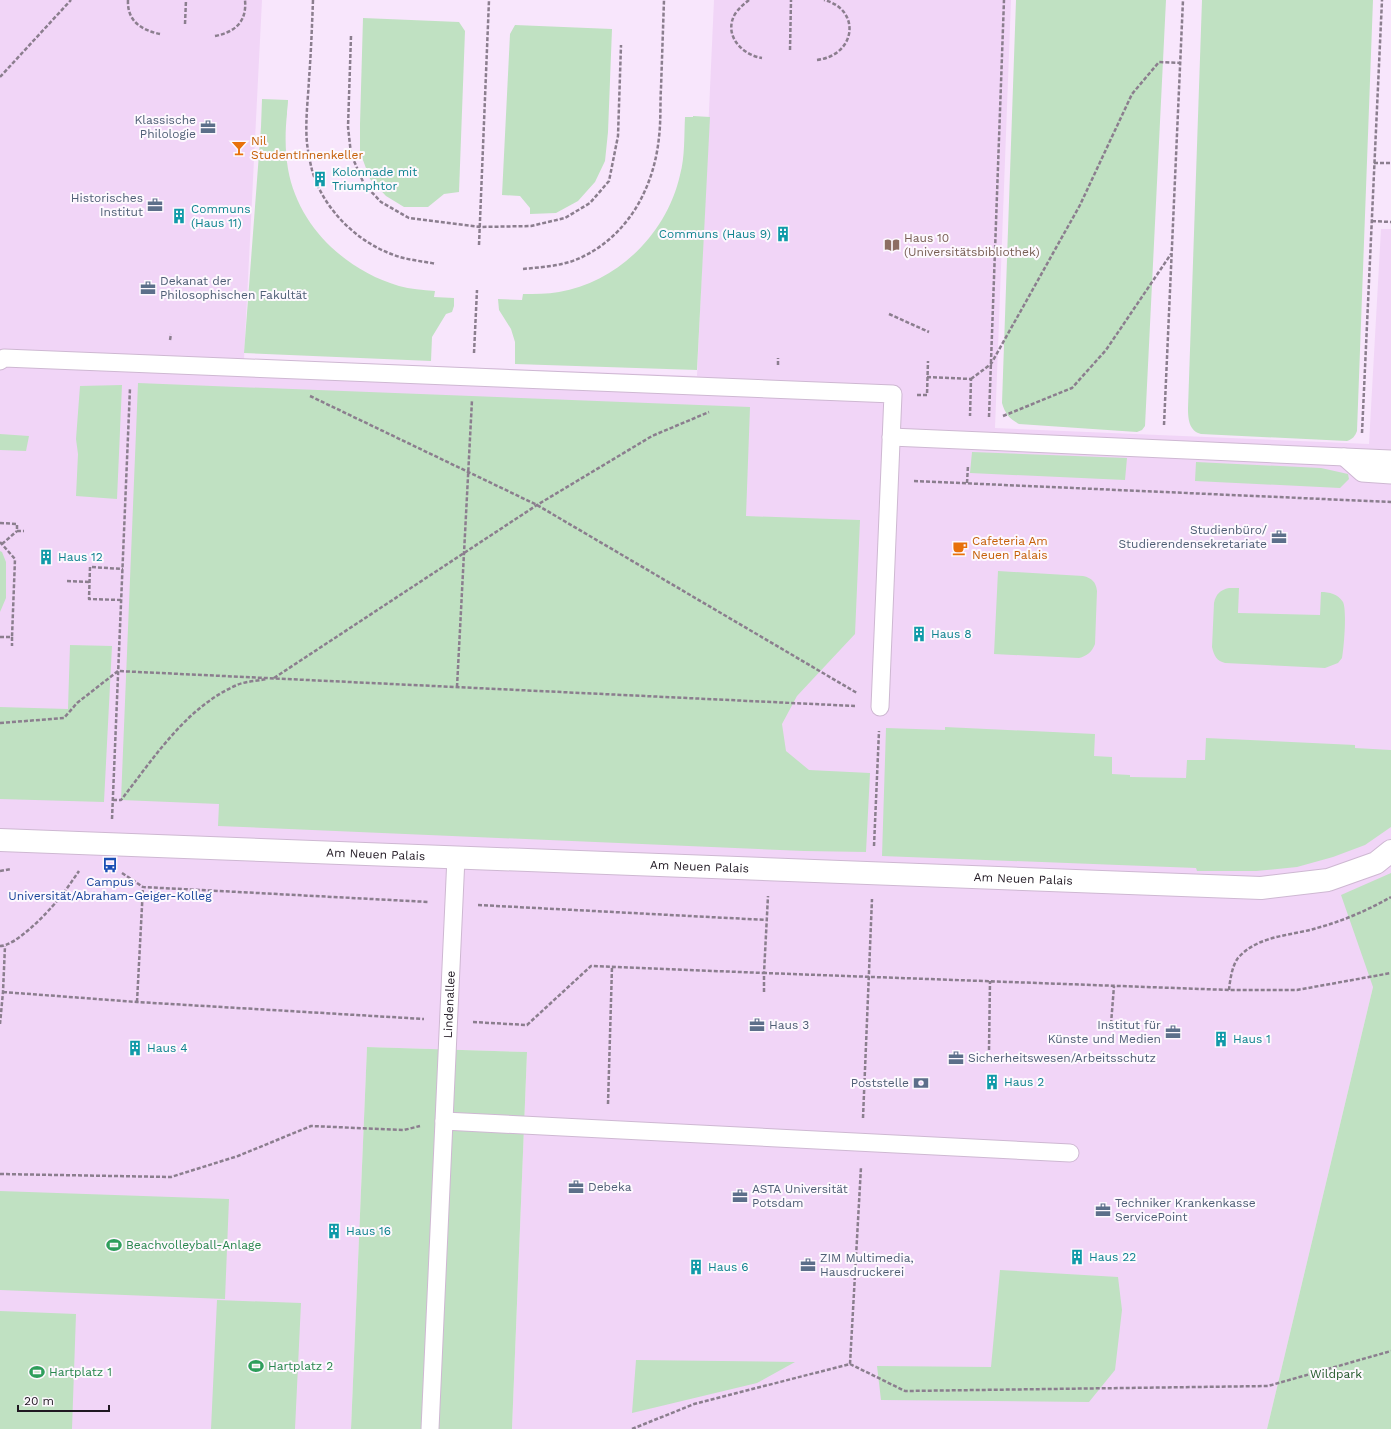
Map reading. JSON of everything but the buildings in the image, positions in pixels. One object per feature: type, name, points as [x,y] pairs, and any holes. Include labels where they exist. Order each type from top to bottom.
[{"type":"street","name":"Am Neuen Palais","points":[[0,840],[1261,888],[1328,880],[1376,863],[1391,851]]},
{"type":"lane","points":[[0,361],[4,358],[893,394],[880,707]]},
{"type":"lane","points":[[891,437],[1391,459]]},
{"type":"lane","points":[[1352,457],[1362,473],[1391,475]]},
{"type":"lane","name":"Lindenallee","points":[[430,1429],[456,857]]},
{"type":"lane","points":[[444,1121],[1070,1153]]},
{"type":"path","points":[[0,77],[72,0]]},
{"type":"path","points":[[128,0],[130,15],[135,22],[146,30],[160,34]]},
{"type":"path","points":[[186,0],[186,24]]},
{"type":"path","points":[[215,36],[226,34],[241,23],[246,11],[245,0]]},
{"type":"path","points":[[313,0],[307,108],[307,142],[312,171],[322,195],[343,222],[373,246],[393,255],[411,260],[436,264]]},
{"type":"path","points":[[479,245],[489,0]]},
{"type":"path","points":[[523,269],[562,264],[579,259],[598,248],[612,238],[625,224],[649,184],[659,136],[664,0]]},
{"type":"path","points":[[749,0],[735,15],[732,30],[739,47],[754,57],[762,58]]},
{"type":"path","points":[[790,50],[791,0]]},
{"type":"path","points":[[817,60],[832,57],[838,53],[844,46],[850,31],[849,22],[846,15],[830,1],[824,0]]},
{"type":"path","points":[[988,441],[1004,0]]},
{"type":"path","points":[[1163,449],[1183,0]]},
{"type":"path","points":[[1352,457],[1372,222],[1382,0]]},
{"type":"path","points":[[351,36],[348,127],[351,154],[364,184],[380,202],[409,218],[480,227],[531,226],[565,218],[590,203],[609,181],[618,136],[621,44]]},
{"type":"path","points":[[971,379],[990,364],[1080,205],[1132,94],[1159,62],[1180,64]]},
{"type":"path","points":[[1374,163],[1391,163]]},
{"type":"path","points":[[1372,222],[1391,222]]},
{"type":"path","points":[[989,422],[1072,388],[1106,350],[1172,254]]},
{"type":"path","points":[[457,687],[477,290]]},
{"type":"path","points":[[890,314],[929,332]]},
{"type":"path","points":[[893,394],[927,395],[928,361]]},
{"type":"path","points":[[131,363],[110,865],[143,887],[767,920]]},
{"type":"path","points":[[305,370],[305,393],[536,505],[880,707]]},
{"type":"path","points":[[113,800],[121,800],[180,726],[214,697],[238,684],[272,678],[536,505],[652,436],[712,412],[730,388]]},
{"type":"path","points":[[889,480],[1391,502]]},
{"type":"path","points":[[0,523],[17,524],[17,531]]},
{"type":"path","points":[[12,646],[15,559],[1,543],[17,531],[24,531]]},
{"type":"path","points":[[121,600],[89,599],[90,567],[123,569]]},
{"type":"path","points":[[67,581],[90,582]]},
{"type":"path","points":[[0,637],[12,637]]},
{"type":"path","points":[[0,723],[64,718],[77,703],[118,671],[880,707]]},
{"type":"path","points":[[850,1364],[862,1143],[880,707]]},
{"type":"path","points":[[764,992],[770,869]]},
{"type":"path","points":[[0,946],[5,946],[27,932],[57,901],[79,870]]},
{"type":"path","points":[[137,1002],[143,887]]},
{"type":"path","points":[[1229,990],[1230,977],[1238,959],[1249,949],[1271,938],[1316,929],[1374,907],[1391,897]]},
{"type":"path","points":[[0,1024],[5,946]]},
{"type":"path","points":[[3,992],[137,1002],[527,1025],[591,966],[1229,990],[1297,990],[1391,973]]},
{"type":"path","points":[[608,1130],[612,967]]},
{"type":"path","points":[[989,1050],[990,981]]},
{"type":"path","points":[[1111,1024],[1114,986]]},
{"type":"path","points":[[0,1174],[171,1177],[238,1156],[312,1126],[404,1130],[444,1121]]},
{"type":"path","points":[[632,1429],[694,1404],[850,1364],[905,1391],[1268,1386],[1391,1351]]},
{"type":"shaded area","points":[[0,0],[262,0],[244,359],[697,376],[714,0],[1011,0],[995,428],[1369,444],[1381,229],[1391,229],[1391,986],[1373,987],[1267,1429],[512,1429],[527,1052],[367,1047],[351,1429],[0,1429]]},
{"type":"green space","points":[[1016,0],[1166,0],[1145,426],[1142,430],[1137,432],[1019,424],[1008,416],[1002,403]]},
{"type":"green space","points":[[1202,0],[1373,0],[1357,431],[1354,437],[1347,441],[1201,434],[1194,430],[1190,424],[1188,408]]},
{"type":"green space","points":[[363,18],[459,22],[465,31],[459,192],[444,194],[428,207],[404,207],[386,196],[370,179],[360,152]]},
{"type":"green space","points":[[515,25],[612,29],[608,132],[605,161],[595,182],[578,201],[556,213],[530,214],[530,208],[520,196],[502,195],[510,34]]},
{"type":"green space","points":[[262,99],[288,100],[286,148],[288,169],[293,190],[313,227],[327,243],[360,269],[379,279],[403,287],[435,291],[434,297],[454,298],[452,312],[446,314],[432,337],[431,361],[244,353]]},
{"type":"green space","points":[[685,117],[710,117],[697,370],[515,364],[515,342],[511,329],[499,310],[498,299],[522,300],[523,294],[554,293],[581,286],[601,278],[620,266],[637,252],[652,235],[664,216],[673,196],[683,161]]},
{"type":"green space","points":[[138,383],[750,407],[746,516],[860,520],[855,634],[797,696],[782,724],[786,751],[809,770],[870,773],[866,852],[804,851],[218,826],[219,804],[121,800]]},
{"type":"green space","points":[[122,385],[117,499],[76,496],[78,454],[76,439],[80,386]]},
{"type":"green space","points":[[0,434],[29,436],[26,451],[0,450]]},
{"type":"green space","points":[[972,452],[1127,458],[1125,480],[970,473]]},
{"type":"green space","points":[[1196,462],[1321,468],[1348,474],[1349,479],[1340,488],[1195,481]]},
{"type":"green space","points":[[0,551],[2,552],[6,562],[6,598],[0,612]]},
{"type":"green space","points":[[998,571],[1083,576],[1093,581],[1096,585],[1097,591],[1095,644],[1091,651],[1087,655],[1079,658],[994,654]]},
{"type":"green space","points":[[1229,588],[1239,588],[1238,613],[1320,615],[1321,592],[1336,595],[1343,602],[1345,613],[1342,658],[1338,663],[1325,668],[1225,663],[1220,661],[1215,655],[1212,647],[1214,603],[1219,593]]},
{"type":"green space","points":[[70,645],[112,646],[104,802],[0,799],[0,707],[68,709]]},
{"type":"green space","points":[[945,727],[1095,734],[1094,756],[1112,757],[1112,774],[1130,775],[1130,777],[1186,778],[1187,760],[1205,760],[1206,738],[1355,745],[1355,748],[1391,750],[1391,827],[1365,845],[1333,857],[1297,867],[1256,871],[1197,871],[1196,868],[882,856],[886,728],[945,730]]},
{"type":"green space","name":"Wildpark","points":[[1391,873],[1391,1429],[1267,1429],[1373,987],[1341,895]]},
{"type":"green space","points":[[367,1047],[527,1052],[512,1429],[351,1429]]},
{"type":"green space","name":"Beachvolleyball-Anlage","points":[[0,1191],[229,1199],[225,1299],[0,1290]]},
{"type":"green space","points":[[1000,1270],[1118,1277],[1122,1310],[1115,1370],[1089,1402],[881,1400],[877,1366],[991,1367]]},
{"type":"green space","name":"Hartplatz 2","points":[[217,1300],[301,1303],[295,1429],[211,1429]]},
{"type":"green space","name":"Hartplatz 1","points":[[0,1311],[76,1314],[72,1429],[0,1429]]},
{"type":"green space","points":[[636,1360],[795,1362],[757,1383],[632,1413]]},
{"type":"place","name":"Klassische Philologie","points":[[208,127]]},
{"type":"place","name":"Nil StudentInnenkeller","points":[[239,148]]},
{"type":"place","name":"Kolonnade mit Triumphtor","points":[[320,179]]},
{"type":"place","name":"Historisches Institut","points":[[155,205]]},
{"type":"place","name":"Communs (Haus 11)","points":[[179,216]]},
{"type":"place","name":"Communs (Haus 9)","points":[[783,234]]},
{"type":"place","name":"Haus 10 (Universitätsbibliothek)","points":[[892,245]]},
{"type":"place","name":"Dekanat der Philosophischen Fakultät","points":[[148,288]]},
{"type":"place","name":"Studienbüro/ Studierendensekretariate","points":[[1279,537]]},
{"type":"place","name":"Cafeteria Am Neuen Palais","points":[[960,548]]},
{"type":"place","name":"Haus 12","points":[[46,557]]},
{"type":"place","name":"Haus 8","points":[[919,634]]},
{"type":"place","name":"Campus Universität/Abraham-Geiger-Kolleg","points":[[110,865]]},
{"type":"place","name":"Haus 3","points":[[757,1025]]},
{"type":"place","name":"Institut für Künste und Medien","points":[[1173,1032]]},
{"type":"place","name":"Haus 1","points":[[1221,1039]]},
{"type":"place","name":"Haus 4","points":[[135,1048]]},
{"type":"place","name":"Sicherheitswesen/Arbeitsschutz","points":[[956,1058]]},
{"type":"place","name":"Haus 2","points":[[992,1082]]},
{"type":"place","name":"Poststelle","points":[[921,1083]]},
{"type":"place","name":"Debeka","points":[[576,1187]]},
{"type":"place","name":"ASTA Universität Potsdam","points":[[740,1196]]},
{"type":"place","name":"Techniker Krankenkasse ServicePoint","points":[[1103,1210]]},
{"type":"place","name":"Haus 16","points":[[334,1231]]},
{"type":"place","name":"Beachvolleyball-Anlage","points":[[114,1245]]},
{"type":"place","name":"Haus 22","points":[[1077,1257]]},
{"type":"place","name":"ZIM Multimedia, Hausdruckerei","points":[[808,1265]]},
{"type":"place","name":"Haus 6","points":[[696,1267]]},
{"type":"place","name":"Hartplatz 2","points":[[256,1366]]},
{"type":"place","name":"Hartplatz 1","points":[[37,1372]]}]
